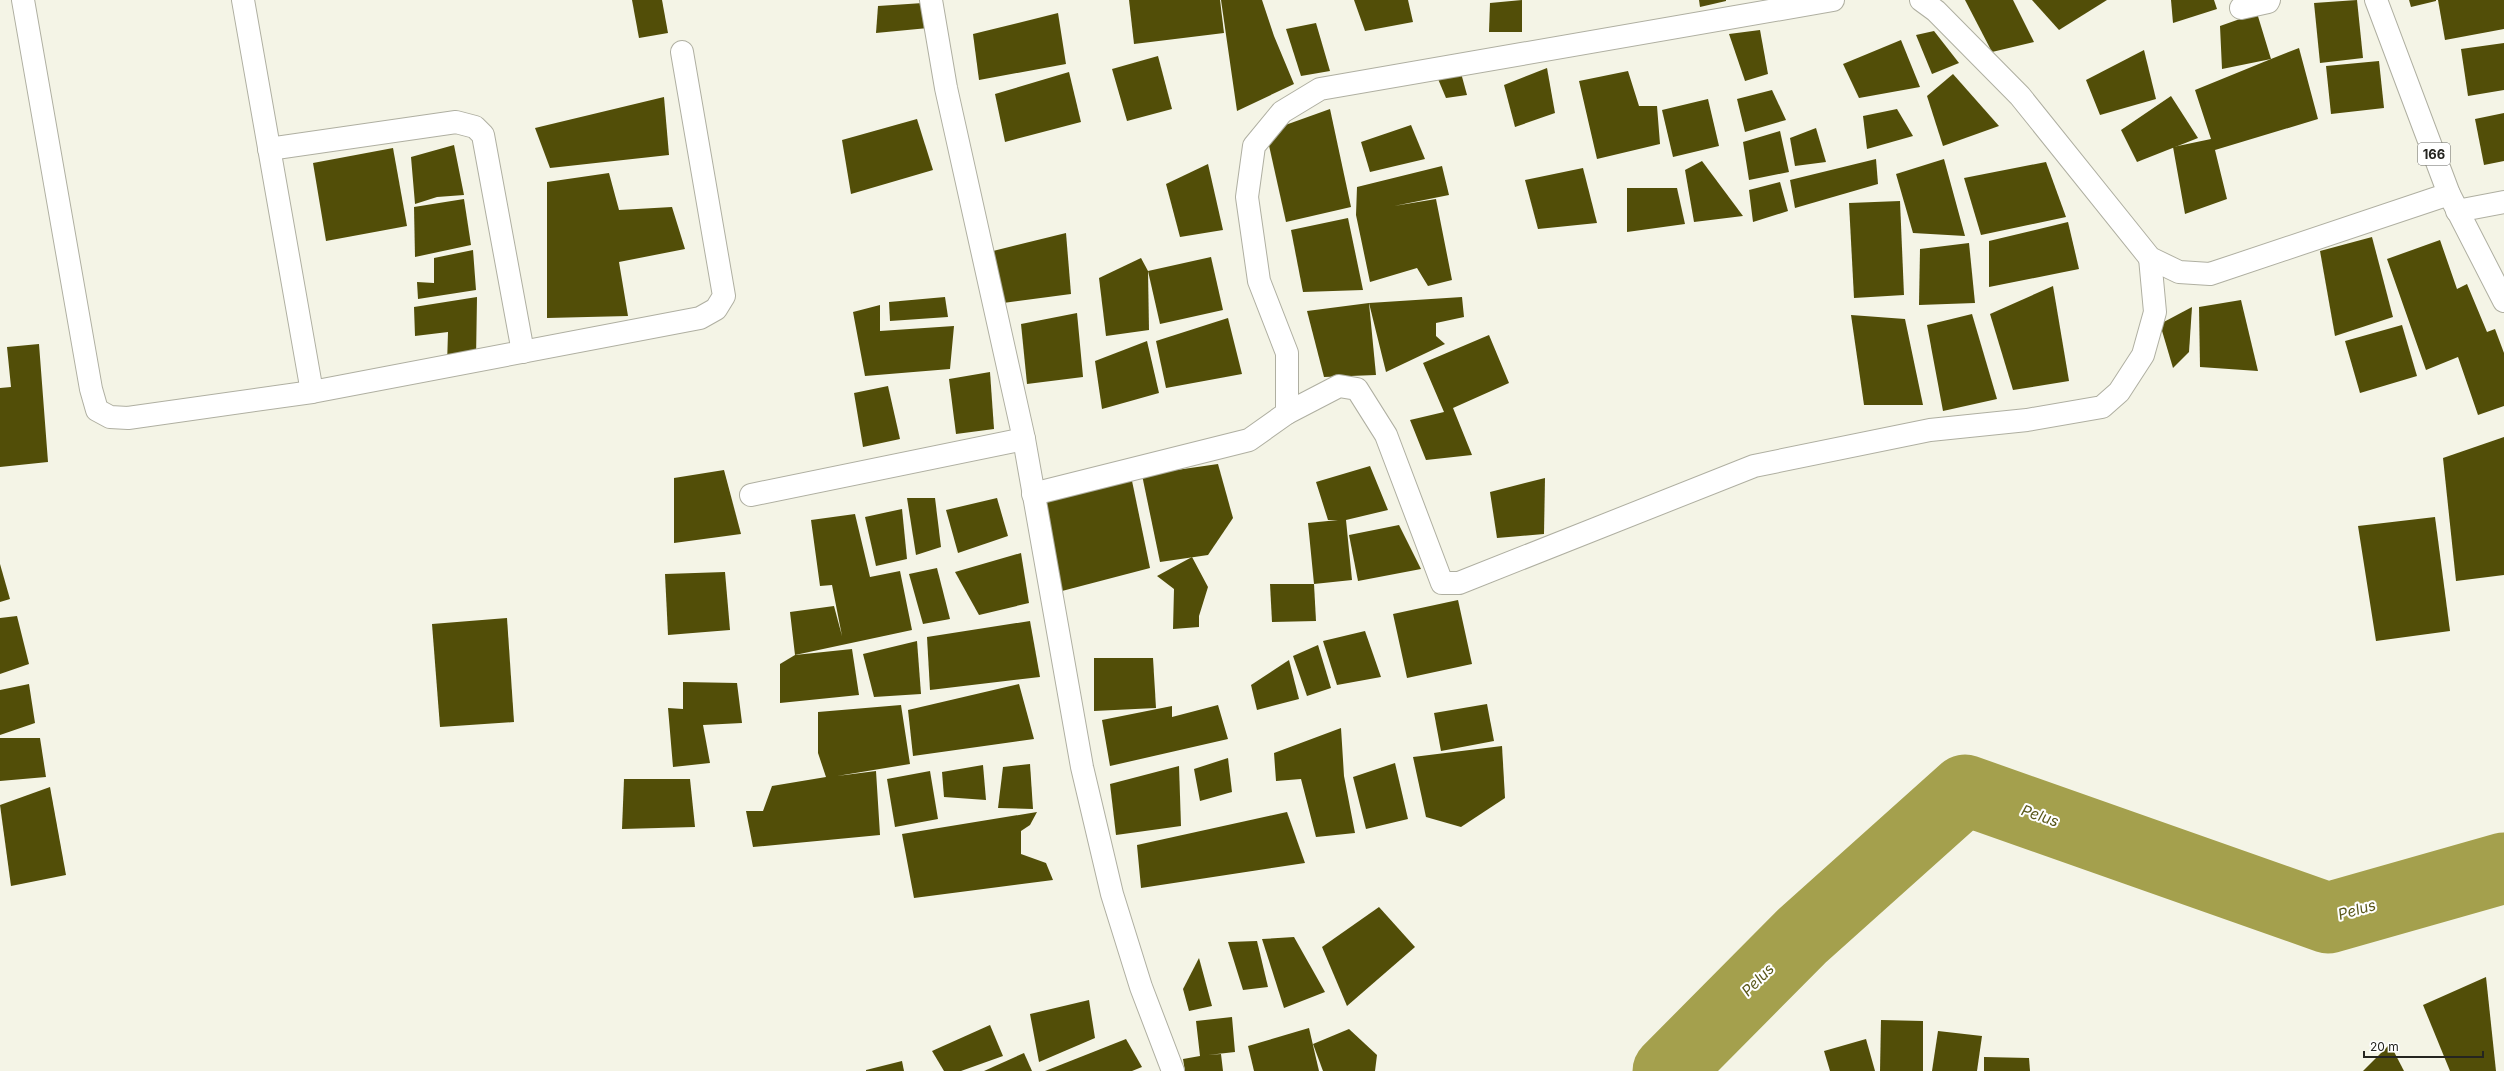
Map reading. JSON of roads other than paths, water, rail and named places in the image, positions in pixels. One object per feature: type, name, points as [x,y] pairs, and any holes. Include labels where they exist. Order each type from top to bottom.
[{"type":"street","points":[[23,0],[91,390],[97,410],[110,417],[128,418],[312,392],[700,318],[716,309],[724,296],[682,52]]},
{"type":"street","points":[[243,0],[312,392]]},
{"type":"street","points":[[931,0],[946,88],[1024,439],[1082,767],[1112,894],[1141,987],[1173,1071]]},
{"type":"street","points":[[1288,413],[1288,353],[1259,281],[1247,197],[1254,146],[1282,112],[1320,89],[1833,0]]},
{"type":"street","points":[[1921,0],[1936,11],[2020,96],[2150,258],[2179,272],[2210,274],[2453,203],[2504,202]]},
{"type":"street","points":[[2241,8],[2268,2],[2268,0]]},
{"type":"street","name":"166","points":[[2376,0],[2453,203],[2504,301]]},
{"type":"street","points":[[269,150],[456,122],[475,127],[483,135],[523,352]]},
{"type":"street","points":[[1033,494],[1249,440],[1288,413],[1339,386],[1357,390],[1386,435],[1442,583],[1459,583],[1754,466],[1930,430],[2027,420],[2102,407],[2119,392],[2143,355],[2155,312],[2150,258]]},
{"type":"street","points":[[751,495],[1024,439]]},
{"type":"waterway","name":"Pelus","points":[[1668,1071],[1802,936],[1965,790],[2328,918],[2504,868]]}]
